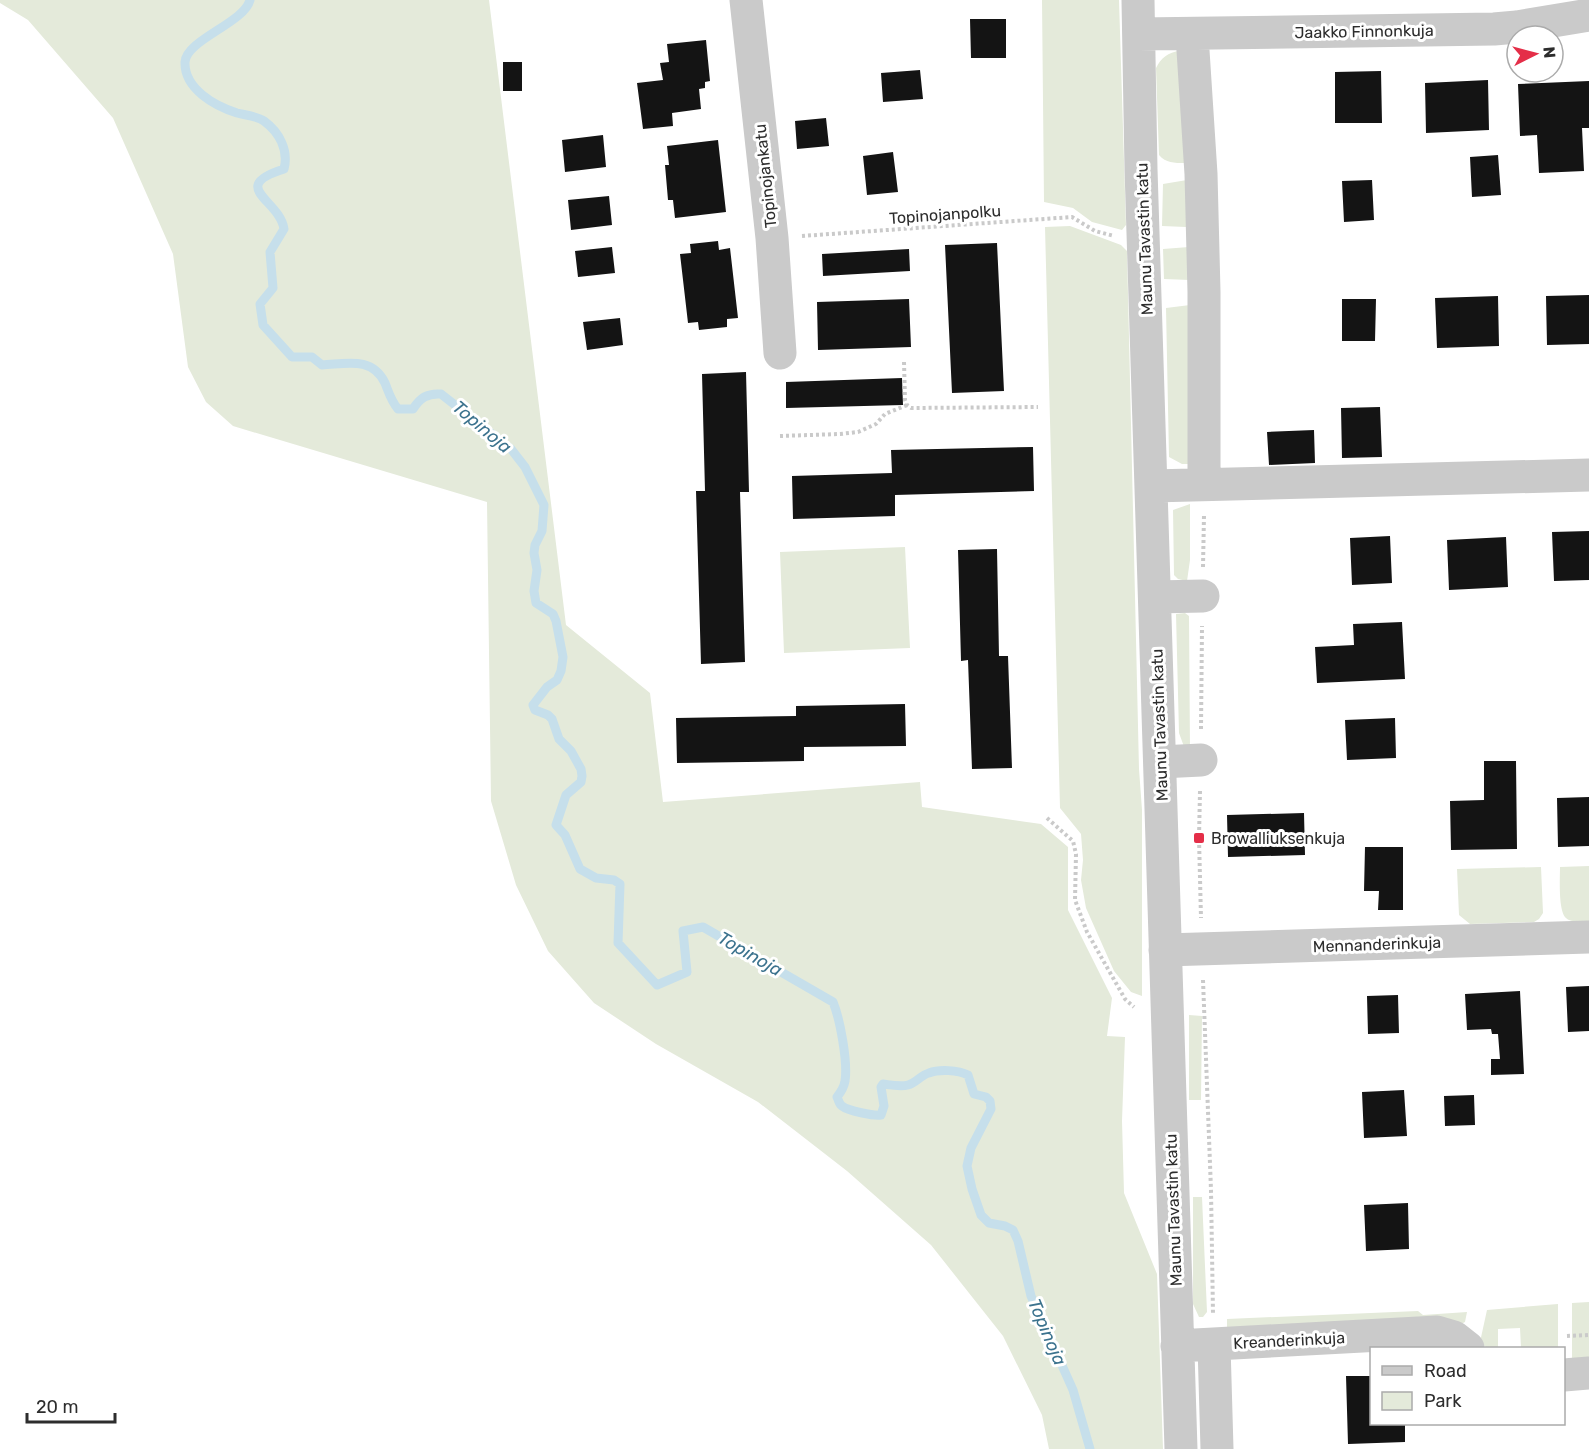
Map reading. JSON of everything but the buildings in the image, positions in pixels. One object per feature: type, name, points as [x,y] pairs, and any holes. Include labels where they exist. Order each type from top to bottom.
[{"type":"street","name":"Topinojankatu","points":[[746,0],[772,238],[780,352]]},
{"type":"street","name":"Maunu Tavastin katu","points":[[1138,0],[1141,169],[1181,1449]]},
{"type":"street","name":"Jaakko Finnonkuja","points":[[1139,34],[1192,35],[1494,28],[1517,27],[1589,15]]},
{"type":"street","points":[[1192,35],[1201,174],[1204,292],[1204,484]]},
{"type":"street","points":[[1152,486],[1589,475]]},
{"type":"street","points":[[1155,597],[1203,596]]},
{"type":"street","points":[[1160,762],[1201,760]]},
{"type":"street","name":"Mennanderinkuja","points":[[1165,950],[1589,937]]},
{"type":"street","name":"Kreanderinkuja","points":[[1177,1346],[1437,1332],[1454,1337],[1467,1347]]},
{"type":"street","points":[[1214,1345],[1217,1449]]},
{"type":"street","points":[[1565,1375],[1589,1373]]},
{"type":"path","name":"Topinojanpolku","points":[[772,238],[1072,217],[1095,231],[1115,236]]},
{"type":"path","points":[[904,362],[905,400],[911,408],[1038,407]]},
{"type":"path","points":[[780,436],[858,432],[876,424],[885,414],[907,405]]},
{"type":"path","points":[[1201,914],[1198,838],[1204,484]]},
{"type":"path","points":[[1047,818],[1073,841],[1076,854],[1075,900],[1087,932],[1125,999],[1134,1007]]},
{"type":"path","points":[[1203,971],[1214,1345]]},
{"type":"path","points":[[1567,1336],[1589,1335]]},
{"type":"green space","points":[[0,0],[489,0],[566,625],[650,693],[663,802],[920,782],[922,807],[1041,824],[1068,847],[1068,910],[1112,998],[1107,1036],[1125,1037],[1122,1121],[1124,1193],[1157,1274],[1163,1449],[1049,1449],[1042,1415],[1003,1336],[931,1245],[847,1171],[758,1102],[656,1044],[594,1003],[548,951],[516,885],[491,801],[487,502],[233,426],[206,402],[188,367],[173,254],[113,118],[28,20],[0,3]]},
{"type":"green space","points":[[1042,0],[1119,0],[1126,225],[1122,230],[1092,222],[1073,208],[1044,202]]},
{"type":"green space","points":[[1180,51],[1185,163],[1174,163],[1159,155],[1156,68],[1165,56]]},
{"type":"green space","points":[[1187,180],[1186,227],[1162,226],[1163,184]]},
{"type":"green space","points":[[1070,226],[1121,245],[1127,251],[1139,769],[1142,810],[1142,996],[1131,992],[1114,971],[1086,908],[1081,880],[1083,860],[1081,834],[1060,808],[1045,227]]},
{"type":"green space","points":[[1189,247],[1190,280],[1164,279],[1163,249]]},
{"type":"green space","points":[[1190,305],[1190,464],[1182,464],[1169,457],[1166,308]]},
{"type":"green space","points":[[1190,504],[1190,560],[1187,581],[1178,579],[1174,575],[1173,510]]},
{"type":"green space","points":[[905,547],[910,648],[784,653],[780,552]]},
{"type":"green space","points":[[1185,613],[1189,616],[1190,752],[1186,752],[1179,733],[1176,614]]},
{"type":"green space","points":[[1589,866],[1589,921],[1571,921],[1563,914],[1560,867]]},
{"type":"green space","points":[[1541,867],[1543,913],[1534,922],[1470,924],[1459,915],[1457,869]]},
{"type":"green space","points":[[1189,1015],[1202,1016],[1201,1100],[1189,1100]]},
{"type":"green space","points":[[1193,1197],[1202,1197],[1207,1312],[1203,1317],[1199,1317],[1193,1304]]},
{"type":"green space","points":[[1589,1302],[1589,1363],[1572,1360],[1572,1303]]},
{"type":"green space","points":[[1558,1304],[1558,1347],[1521,1347],[1520,1328],[1498,1329],[1498,1347],[1486,1347],[1480,1342],[1487,1310]]},
{"type":"green space","points":[[1418,1311],[1423,1315],[1467,1312],[1465,1322],[1459,1325],[1227,1334],[1227,1319]]},
{"type":"waterway","name":"Topinoja","points":[[250,0],[246,8],[237,16],[195,46],[185,62],[190,80],[202,95],[228,110],[264,121],[274,130],[284,148],[284,169],[267,176],[259,182],[258,188],[281,219],[284,229],[270,252],[273,288],[260,304],[263,325],[292,357],[312,357],[322,365],[349,363],[366,365],[373,369],[380,374],[398,409],[413,409],[424,397],[441,394],[511,449],[525,467],[544,505],[542,531],[534,553],[537,570],[534,591],[536,603],[553,614],[563,657],[557,680],[547,687],[533,705],[535,710],[552,719],[559,739],[571,751],[581,769],[582,776],[581,782],[566,795],[556,825],[565,835],[580,869],[596,878],[614,880],[620,884],[618,943],[657,985],[687,972],[683,931],[703,927],[833,1002],[841,1029],[846,1073],[845,1083],[837,1097],[841,1105],[850,1110],[881,1115],[884,1106],[881,1087],[883,1084],[908,1085],[926,1074],[938,1071],[954,1071],[968,1075],[974,1094],[986,1097],[990,1101],[991,1109],[971,1148],[967,1166],[972,1189],[981,1215],[989,1223],[1013,1230],[1018,1241],[1031,1296],[1073,1390],[1090,1449]]},
{"type":"place","name":"Browalliuksenkuja","points":[[1199,838]]}]
